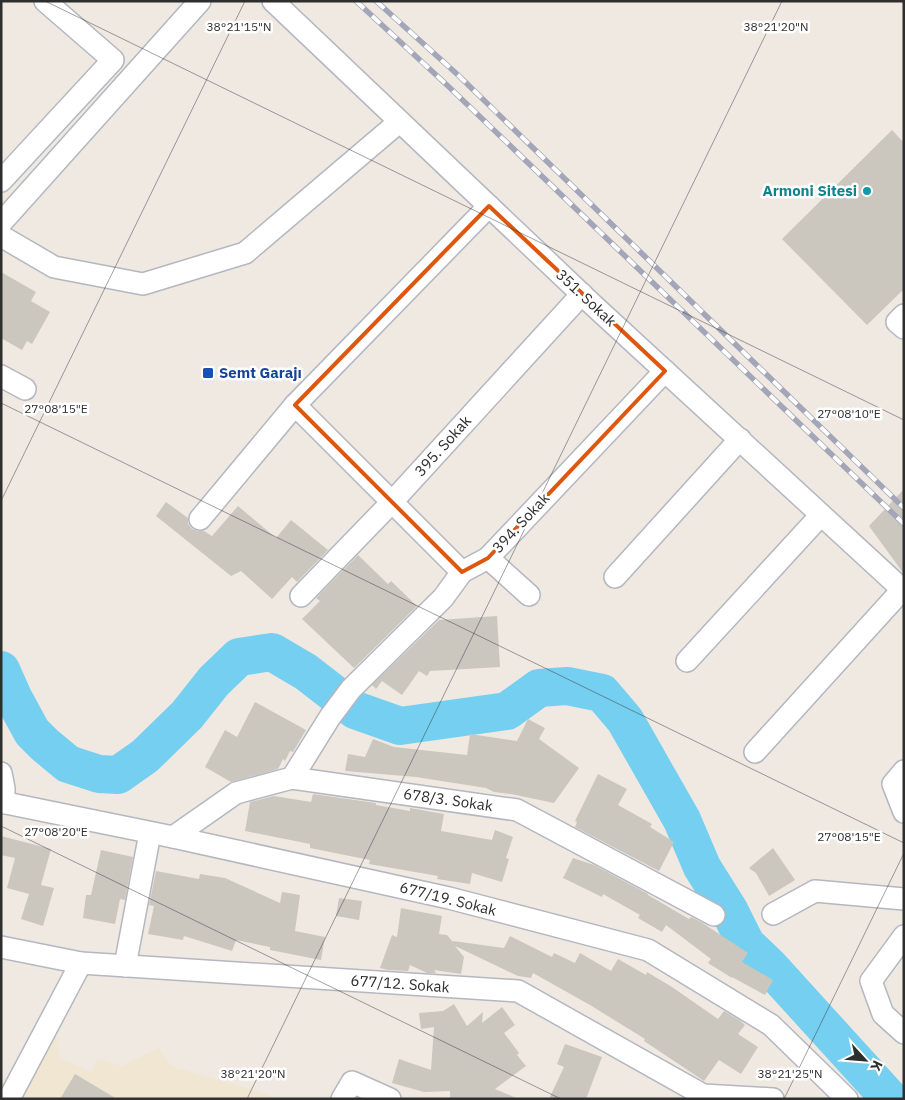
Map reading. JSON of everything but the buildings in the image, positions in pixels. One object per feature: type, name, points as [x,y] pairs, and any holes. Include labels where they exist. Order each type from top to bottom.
[{"type":"street","points":[[1,181],[113,60],[45,1]]},
{"type":"street","points":[[1,223],[200,1]]},
{"type":"street","name":"351. Sokak","points":[[272,1],[582,294],[903,590]]},
{"type":"street","points":[[1,236],[54,267],[143,284],[244,253],[400,122]]},
{"type":"street","points":[[200,519],[295,406],[489,206]]},
{"type":"street","name":"395. Sokak","points":[[302,596],[392,502],[582,294]]},
{"type":"street","points":[[904,315],[897,322],[904,328]]},
{"type":"street","name":"394. Sokak","points":[[292,778],[351,689],[443,598],[462,572],[488,558],[665,371]]},
{"type":"street","points":[[1,376],[25,389]]},
{"type":"street","points":[[295,406],[462,572]]},
{"type":"street","points":[[615,576],[740,439]]},
{"type":"street","points":[[687,661],[822,515]]},
{"type":"street","points":[[488,558],[529,595]]},
{"type":"street","points":[[755,752],[903,590]]},
{"type":"street","points":[[904,771],[893,784],[904,812]]},
{"type":"street","points":[[1,773],[4,788],[3,803]]},
{"type":"street","name":"678/3. Sokak","points":[[172,837],[236,793],[292,778],[516,810],[714,916]]},
{"type":"street","name":"677/19. Sokak","points":[[3,803],[172,837],[449,898],[648,950],[771,1025],[847,1099]]},
{"type":"street","points":[[125,966],[150,833]]},
{"type":"street","points":[[773,914],[815,891],[904,899]]},
{"type":"street","points":[[904,936],[870,981],[883,1014],[904,1033]]},
{"type":"street","name":"677/12. Sokak","points":[[1,947],[81,963],[518,991],[703,1095],[773,1099]]},
{"type":"street","points":[[8,1099],[81,963]]},
{"type":"street","points":[[347,1090],[390,1099]]},
{"type":"highlighted area","points":[[489,206],[665,371],[488,558],[462,572],[295,405]]},
{"type":"shaded area","points":[[56,1033],[60,1058],[91,1072],[98,1059],[121,1066],[159,1048],[170,1066],[283,1099],[20,1099]]},
{"type":"waterway","points":[[1,670],[32,732],[45,745],[68,764],[99,774],[118,775],[145,756],[187,715],[214,681],[239,657],[272,652],[306,672],[355,710],[400,726],[507,711],[539,688],[567,686],[602,693],[625,720],[682,820],[702,867],[729,910],[746,944],[770,967],[890,1099]]},
{"type":"railway","points":[[356,1],[448,86],[904,524]]},
{"type":"railway","points":[[376,1],[458,75],[904,508]]},
{"type":"place","name":"Armoni Sitesi","points":[[867,191]]},
{"type":"place","name":"Semt Garajı","points":[[208,373]]}]
